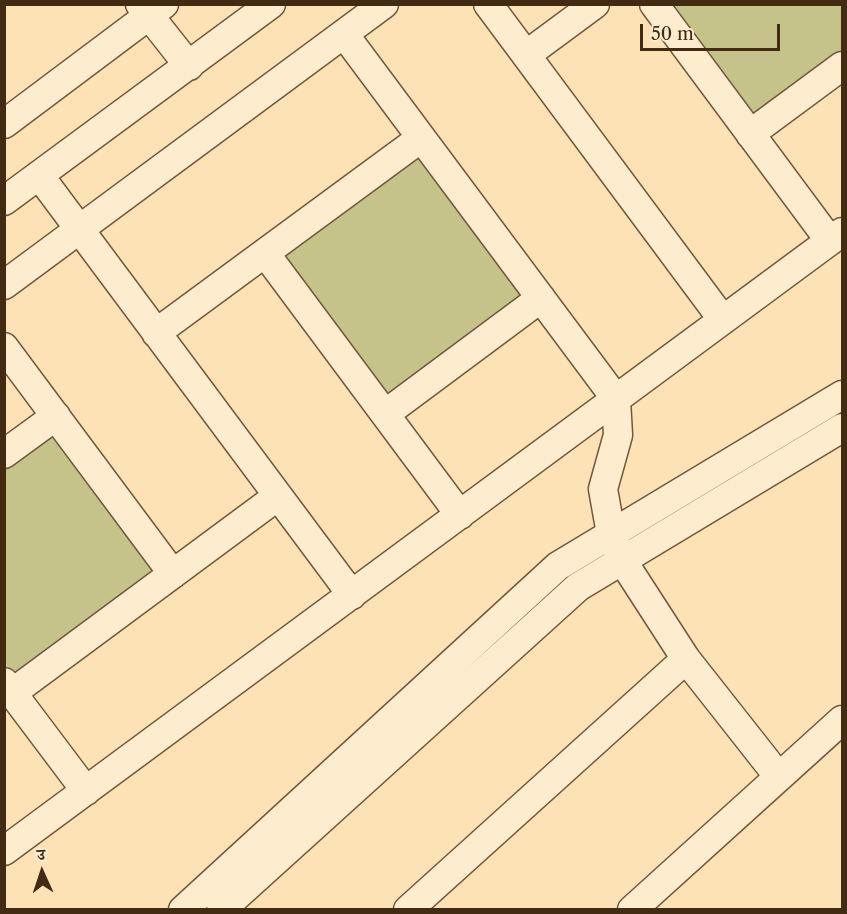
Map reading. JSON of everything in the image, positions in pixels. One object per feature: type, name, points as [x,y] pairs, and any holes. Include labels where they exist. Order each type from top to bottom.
[{"type":"street","points":[[4,201],[271,4]]},
{"type":"street","points":[[4,285],[384,4]]},
{"type":"street","points":[[488,4],[723,320]]},
{"type":"street","points":[[526,55],[595,4]]},
{"type":"street","points":[[4,850],[836,236],[750,134],[654,4]]},
{"type":"street","points":[[4,124],[151,8],[189,66]]},
{"type":"street","points":[[344,34],[616,399],[618,435],[603,489],[611,534],[622,560],[686,659],[779,777]]},
{"type":"street","points":[[750,134],[843,66]]},
{"type":"street","points":[[156,333],[422,138]]},
{"type":"street","points":[[39,175],[352,595]]},
{"type":"street","points":[[265,253],[460,515]]},
{"type":"street","points":[[385,414],[541,298]]},
{"type":"street","points":[[4,347],[173,574]]},
{"type":"street","points":[[183,909],[558,566],[843,395]]},
{"type":"street","points":[[4,454],[56,416]]},
{"type":"street","points":[[221,909],[578,587],[843,428]]},
{"type":"street","points":[[86,791],[8,688],[173,574],[278,496]]},
{"type":"street","points":[[408,909],[686,659]]},
{"type":"street","points":[[632,909],[843,720]]},
{"type":"shaded area","points":[[664,5],[842,5],[842,58],[753,125]]},
{"type":"shaded area","points":[[423,153],[528,295],[386,399],[281,258]]},
{"type":"shaded area","points":[[54,430],[160,573],[16,679],[5,663],[5,467]]}]
